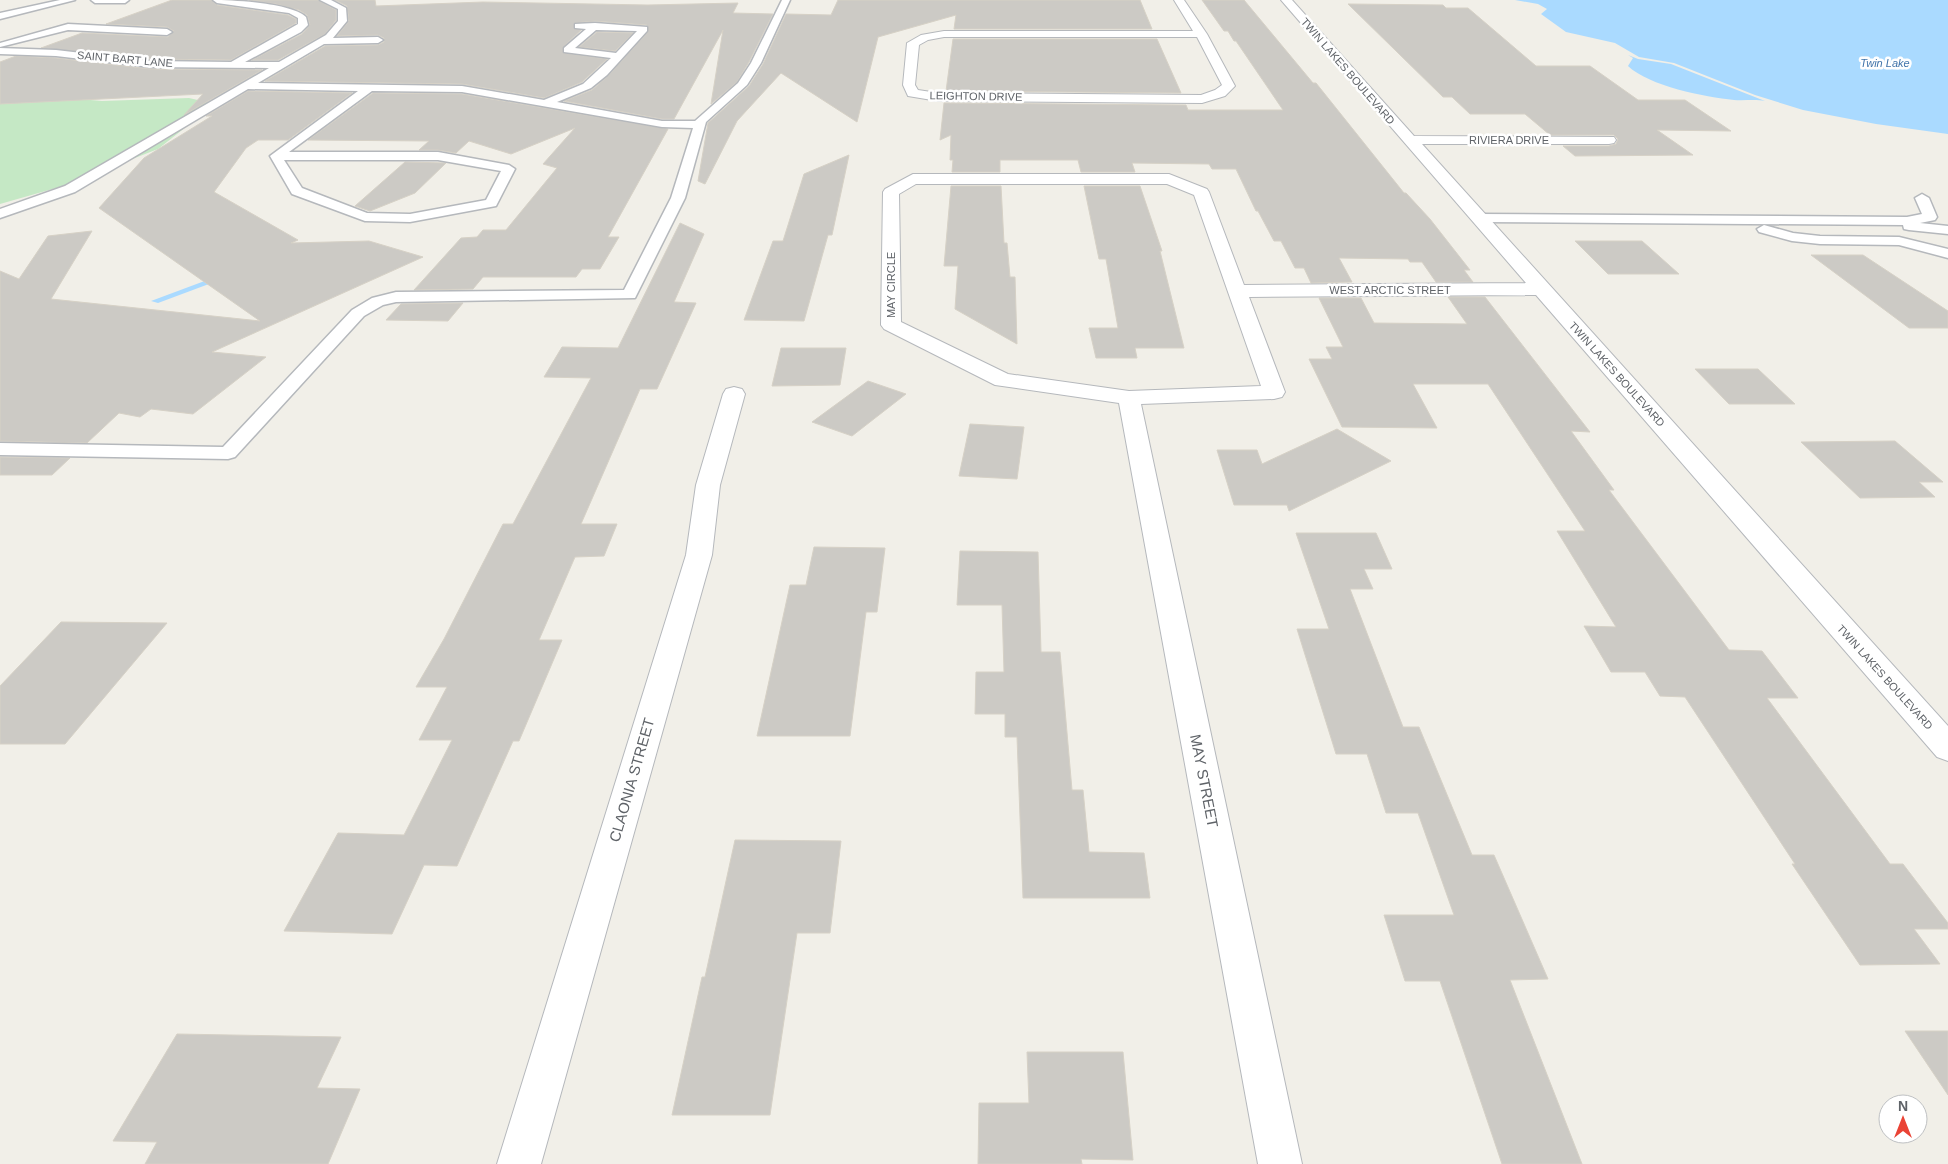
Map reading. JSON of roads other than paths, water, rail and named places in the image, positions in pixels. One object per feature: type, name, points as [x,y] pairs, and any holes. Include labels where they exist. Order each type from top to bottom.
[{"type":"street","name":"LEIGHTON DRIVE","points":[[1179,0],[1201,34],[1229,86],[1220,93],[1202,99],[938,97],[913,94],[909,84],[913,43],[925,37],[944,34],[1201,34]]},
{"type":"street","name":"TWIN LAKES BOULEVARD","points":[[1286,0],[1948,748]]},
{"type":"street","name":"RIVIERA DRIVE","points":[[1409,140],[1609,140]]},
{"type":"street","name":"MAY CIRCLE","points":[[1169,179],[1201,192],[1238,291],[1274,392],[1128,398],[1003,380],[891,325],[891,192],[913,180],[1169,179]]},
{"type":"street","name":"WEST ARCTIC STREET","points":[[1238,291],[1542,289]]},
{"type":"street","name":"CLAONIA STREET","points":[[519,1164],[699,554],[708,485],[734,394]]},
{"type":"street","name":"MAY STREET","points":[[1128,398],[1280,1164]]},
{"type":"lane","points":[[0,16],[71,0]]},
{"type":"lane","points":[[95,0],[124,0]]},
{"type":"lane","points":[[217,0],[290,11],[302,17],[303,25],[298,30],[234,64]]},
{"type":"lane","points":[[0,449],[228,453],[358,313],[378,301],[396,297],[629,295],[678,198],[701,120],[742,85],[756,62],[786,0]]},
{"type":"lane","points":[[328,2],[350,1]]},
{"type":"lane","points":[[0,214],[70,189],[280,64],[322,42],[343,23],[342,8],[328,2]]},
{"type":"lane","points":[[546,104],[587,86],[644,29],[578,26]]},
{"type":"lane","points":[[595,26],[567,50],[619,56]]},
{"type":"lane","points":[[0,45],[68,27],[167,32],[140,41]]},
{"type":"lane","points":[[322,42],[378,40]]},
{"type":"lane","name":"SAINT BART LANE","points":[[0,51],[56,53],[150,64],[280,64]]},
{"type":"lane","points":[[94,57],[113,51]]},
{"type":"lane","points":[[245,86],[462,89],[662,124],[700,125]]},
{"type":"lane","points":[[276,156],[369,88]]},
{"type":"lane","points":[[276,156],[438,156],[509,169],[491,203],[410,218],[365,217],[297,191],[276,156]]},
{"type":"lane","points":[[1479,218],[1798,221],[1908,220],[1930,217],[1922,198]]},
{"type":"lane","points":[[1739,220],[1792,236],[1820,240],[1899,241],[1928,247],[1948,254]]},
{"type":"lane","points":[[1798,221],[1842,240]]},
{"type":"lane","points":[[1871,221],[1932,230],[1948,230]]},
{"type":"lane","points":[[1932,230],[1948,235]]},
{"type":"water","name":"Twin Lake","points":[[1515,0],[1948,0],[1948,134],[1876,124],[1803,110],[1755,95],[1674,63],[1639,57],[1615,43],[1566,32],[1541,14],[1547,9],[1538,4]]},
{"type":"water","points":[[1628,55],[1638,59],[1671,64],[1765,101],[1722,98],[1663,85],[1637,73],[1628,66],[1633,58]]},
{"type":"waterway","points":[[155,301],[221,278]]}]
